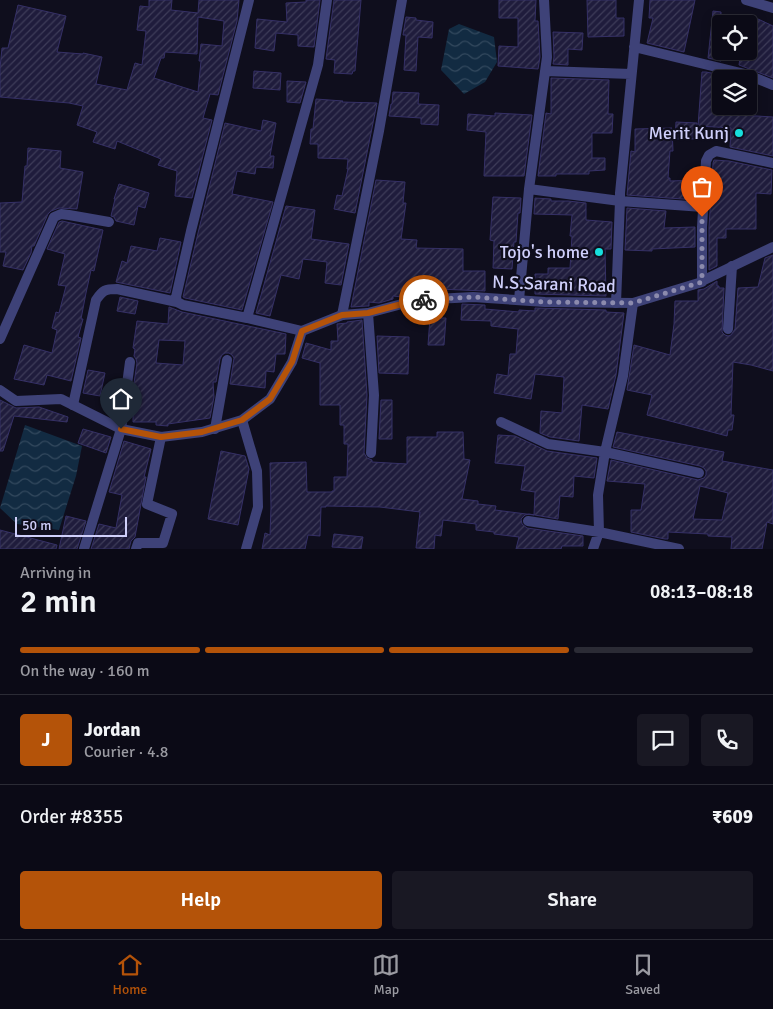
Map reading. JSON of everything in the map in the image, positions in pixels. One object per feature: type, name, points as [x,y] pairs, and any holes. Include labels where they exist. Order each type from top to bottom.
[{"type":"street","points":[[177,302],[176,296],[190,231],[249,0]]},
{"type":"street","points":[[247,318],[318,65],[327,0]]},
{"type":"street","points":[[342,315],[379,130],[402,0]]},
{"type":"street","points":[[519,300],[528,190],[547,57],[544,0]]},
{"type":"street","points":[[616,302],[620,193],[639,0]]},
{"type":"street","points":[[746,0],[773,8]]},
{"type":"street","points":[[634,47],[745,74],[773,85]]},
{"type":"street","points":[[545,71],[631,74]]},
{"type":"street","points":[[702,280],[703,207],[706,161],[709,154],[716,151],[773,163]]},
{"type":"street","points":[[528,190],[620,201],[703,207]]},
{"type":"street","points":[[0,339],[54,217],[61,214],[109,222]]},
{"type":"street","name":"N.S.Sarani Road","points":[[302,331],[342,315],[368,313],[417,300],[473,297],[545,302],[633,303],[702,282],[702,280],[773,247]]},
{"type":"street","points":[[728,329],[732,266]]},
{"type":"street","points":[[0,390],[16,401],[61,399],[73,405],[121,429],[161,437],[202,432],[242,420],[270,399],[292,362],[302,331],[117,289],[107,289],[96,300],[73,405]]},
{"type":"street","points":[[593,549],[599,532],[598,495],[605,452],[623,376],[633,303]]},
{"type":"street","points":[[368,313],[374,395],[371,453]]},
{"type":"street","points":[[215,429],[227,360]]},
{"type":"street","points":[[84,549],[121,429],[130,362]]},
{"type":"street","points":[[242,420],[257,470],[258,507],[246,549]]},
{"type":"street","points":[[501,422],[548,444],[605,452],[699,474]]},
{"type":"street","points":[[136,549],[138,543],[162,543],[172,514],[146,504],[161,437]]},
{"type":"street","points":[[528,521],[599,532],[679,549]]},
{"type":"water","points":[[459,24],[494,37],[497,62],[485,82],[464,94],[441,70],[449,29]]},
{"type":"water","points":[[25,425],[82,446],[76,476],[59,530],[17,524],[0,508]]},
{"type":"building","points":[[149,0],[172,0],[171,10],[198,13],[199,0],[239,0],[237,21],[218,95],[210,94],[203,118],[212,120],[192,198],[175,196],[177,171],[158,165],[161,159],[117,141],[115,149],[93,142],[97,132],[77,125],[83,106],[0,97],[2,48],[8,48],[18,5],[66,16],[57,52],[83,53],[102,57],[96,84],[127,90],[135,63],[142,65],[146,31],[137,30],[140,6],[149,7]],"holes":[[[198,17],[224,21],[222,46],[201,44],[198,92],[154,78],[165,52],[197,54]]]},
{"type":"building","points":[[306,0],[320,0],[314,47],[298,46],[298,35],[276,33],[274,51],[255,48],[257,19],[287,22],[286,3],[306,2]]},
{"type":"building","points":[[334,0],[361,0],[355,71],[352,74],[334,73],[335,60],[326,59]]},
{"type":"building","points":[[499,0],[536,0],[535,21],[538,21],[540,57],[538,69],[498,66],[499,46],[518,47],[518,18],[499,18]]},
{"type":"building","points":[[587,0],[616,0],[616,18],[624,18],[624,36],[588,37]]},
{"type":"building","points":[[650,0],[695,0],[684,52],[647,43],[653,18],[649,18]]},
{"type":"building","points":[[713,11],[721,12],[721,15],[713,15]]},
{"type":"building","points":[[406,17],[433,22],[432,38],[418,37],[416,71],[404,70],[406,35],[403,35]]},
{"type":"building","points":[[757,19],[773,26],[773,78],[757,72],[757,70],[739,65],[740,60],[757,60]]},
{"type":"building","points":[[712,20],[712,59],[708,58]]},
{"type":"building","points":[[553,32],[583,33],[582,50],[568,49],[568,65],[553,64]]},
{"type":"building","points":[[254,71],[281,73],[280,90],[253,88]]},
{"type":"building","points":[[702,72],[712,73],[712,115],[773,117],[773,156],[730,147],[731,128],[698,126]]},
{"type":"building","points":[[551,78],[609,80],[608,114],[613,114],[612,133],[592,133],[592,158],[605,158],[605,170],[589,171],[589,174],[538,176],[546,113],[551,114]]},
{"type":"building","points":[[287,81],[306,82],[300,103],[287,102]]},
{"type":"building","points":[[393,92],[419,93],[418,104],[439,105],[438,125],[421,124],[421,118],[389,116]]},
{"type":"building","points":[[316,99],[377,103],[355,213],[334,209],[337,195],[342,196],[348,169],[348,159],[318,158],[318,144],[310,144]]},
{"type":"building","points":[[495,113],[532,115],[524,176],[484,176],[486,132],[467,130],[468,114],[495,116]]},
{"type":"building","points":[[263,120],[276,123],[270,156],[274,156],[273,168],[256,167],[255,174],[237,171],[232,194],[273,202],[242,310],[185,298],[183,297],[225,123],[261,131]]},
{"type":"building","points":[[676,122],[697,123],[697,139],[675,139]]},
{"type":"building","points":[[672,128],[673,151],[670,151],[668,178],[670,178],[670,181],[698,180],[697,200],[627,195],[631,151],[635,152],[635,129]]},
{"type":"building","points":[[28,148],[61,151],[60,168],[83,172],[77,209],[59,208],[48,214],[34,246],[32,246],[31,253],[23,270],[3,266],[6,252],[0,252],[0,203],[22,202]]},
{"type":"building","points":[[714,160],[729,161],[772,170],[771,194],[756,193],[756,229],[726,229],[726,238],[717,238],[717,266],[709,270],[709,227]]},
{"type":"building","points":[[376,180],[405,182],[403,203],[406,203],[401,239],[417,240],[416,248],[463,249],[463,271],[485,271],[485,291],[438,289],[438,285],[413,284],[412,294],[402,297],[393,296],[393,299],[379,303],[369,302],[369,306],[351,307]]},
{"type":"building","points":[[119,184],[149,193],[145,208],[138,206],[134,225],[116,221],[111,216]]},
{"type":"building","points":[[493,197],[521,198],[512,269],[493,268],[494,241],[490,240]]},
{"type":"building","points":[[535,198],[586,203],[586,220],[612,222],[611,249],[605,249],[606,296],[535,294],[535,274],[548,274],[548,268],[570,268],[572,215],[534,214]]},
{"type":"building","points":[[286,206],[315,210],[311,239],[349,244],[341,285],[325,283],[327,262],[303,259],[299,279],[281,275],[270,316],[256,313]]},
{"type":"building","points":[[627,208],[666,211],[664,228],[695,227],[695,247],[652,249],[652,251],[625,250]]},
{"type":"building","points":[[62,221],[103,230],[94,271],[91,270],[86,293],[81,319],[83,319],[78,337],[81,338],[71,381],[47,375],[44,385],[14,379],[24,345],[52,353],[57,330],[52,328],[56,312],[59,313],[66,286],[58,285],[65,254],[47,249],[59,222]]},
{"type":"building","points":[[160,238],[181,242],[170,293],[116,282],[122,261],[127,263],[131,246],[157,251]]},
{"type":"building","points":[[773,255],[773,371],[733,362],[731,415],[734,415],[732,430],[728,430],[727,436],[647,415],[652,395],[627,390],[634,345],[670,355],[675,301],[698,301],[698,290],[704,289],[717,281],[719,288],[724,288],[722,332],[728,336],[731,335],[735,329],[738,288],[758,287],[765,258]]},
{"type":"building","points":[[120,297],[138,301],[135,314],[117,311]]},
{"type":"building","points":[[462,304],[485,305],[485,309],[519,312],[519,310],[535,311],[535,308],[606,310],[606,312],[624,313],[616,375],[608,409],[582,405],[579,441],[550,437],[540,433],[541,411],[562,413],[564,377],[535,374],[531,399],[494,393],[497,374],[508,376],[510,354],[516,354],[518,329],[491,326],[491,321],[461,320]]},
{"type":"building","points":[[169,307],[182,312],[286,334],[285,354],[276,354],[274,372],[266,371],[265,388],[230,384],[234,358],[229,353],[222,355],[216,382],[213,382],[214,397],[210,418],[168,424],[168,426],[156,425],[156,422],[133,422],[133,411],[130,410],[137,363],[134,356],[135,349],[133,348],[137,321],[168,324]],"holes":[[[159,340],[185,341],[183,365],[156,363]]]},
{"type":"building","points":[[430,318],[446,318],[444,345],[428,345]]},
{"type":"building","points":[[362,320],[367,395],[364,453],[367,458],[372,460],[372,462],[407,464],[407,437],[437,437],[437,432],[463,432],[464,459],[470,460],[462,499],[478,501],[478,504],[496,506],[495,510],[528,514],[521,519],[522,524],[527,528],[583,536],[583,546],[562,546],[561,549],[516,549],[519,537],[476,530],[476,524],[443,520],[441,536],[435,535],[434,549],[416,548],[420,512],[380,507],[326,506],[321,507],[320,536],[308,535],[305,549],[262,549],[265,533],[270,535],[270,463],[306,462],[307,492],[332,492],[334,491],[334,477],[347,477],[348,444],[344,444],[344,425],[340,425],[340,405],[320,405],[320,363],[302,358],[306,343],[331,350],[331,341],[338,341],[337,324]]},
{"type":"building","points":[[377,336],[409,337],[408,374],[379,373]]},
{"type":"building","points":[[88,370],[105,373],[100,396],[83,393]]},
{"type":"building","points":[[106,392],[119,394],[117,408],[104,406]]},
{"type":"building","points":[[0,400],[16,408],[39,407],[68,417],[67,422],[14,416],[3,451],[0,451]]},
{"type":"building","points":[[381,400],[392,400],[392,439],[379,439]]},
{"type":"building","points":[[83,429],[111,437],[106,453],[78,443]]},
{"type":"building","points":[[617,432],[724,452],[722,461],[773,470],[773,524],[767,522],[762,549],[731,549],[732,537],[668,532],[668,539],[665,539],[631,532],[631,510],[641,510],[645,484],[607,481],[611,460],[698,480],[704,478],[706,471],[700,466],[613,447]],"holes":[[[700,486],[728,493],[722,520],[693,519]]]},
{"type":"building","points":[[498,435],[515,436],[547,451],[597,458],[594,478],[574,476],[573,497],[560,496],[558,519],[534,515],[535,492],[521,490],[525,466],[495,463]]},
{"type":"building","points":[[124,441],[151,449],[144,477],[146,477],[135,537],[131,541],[129,549],[91,549],[99,524],[116,528],[122,495],[109,492]]},
{"type":"building","points":[[221,451],[245,456],[249,469],[238,525],[208,519]]},
{"type":"building","points":[[66,516],[86,521],[77,549],[59,549]]},
{"type":"building","points":[[0,530],[57,545],[56,549],[0,549]]},
{"type":"building","points":[[334,534],[363,537],[361,549],[332,547]]},
{"type":"way so far","points":[[424,300],[473,297],[545,302],[633,303],[702,282],[702,217]]},
{"type":"place","name":"Merit Kunj","points":[[739,133]]},
{"type":"place","name":"Tojo's home","points":[[599,252]]},
{"type":"route","points":[[121,429],[161,437],[202,432],[242,420],[270,399],[292,362],[302,331],[342,315],[368,313],[417,300],[424,300]]}]
